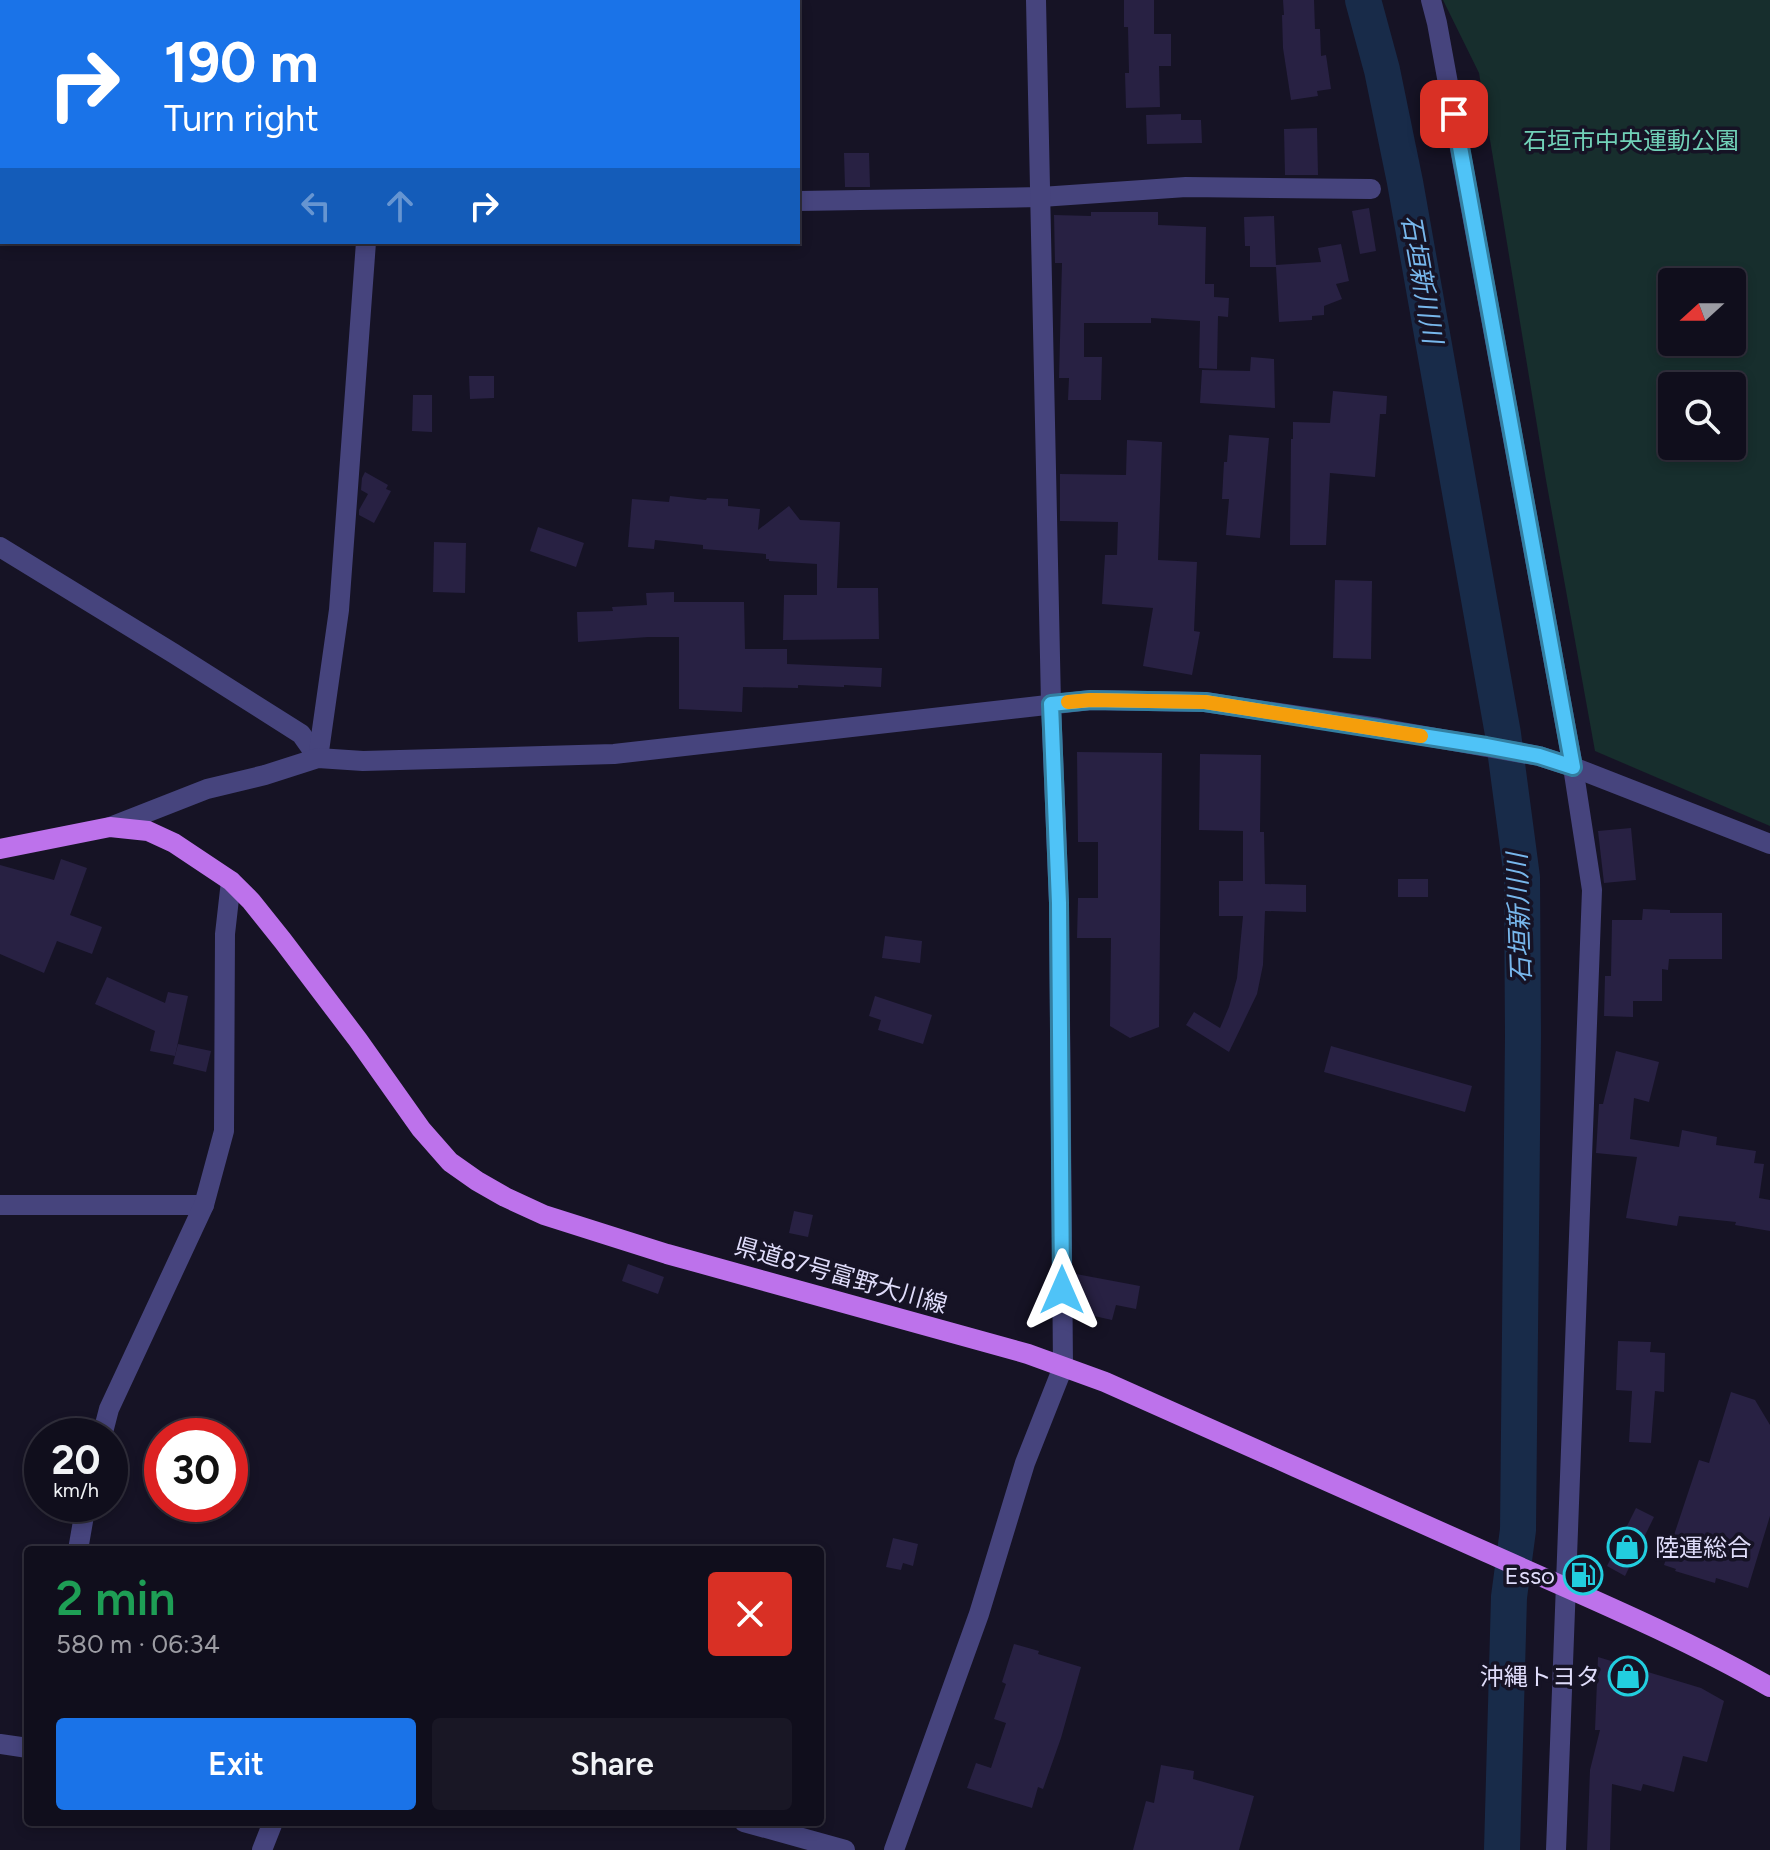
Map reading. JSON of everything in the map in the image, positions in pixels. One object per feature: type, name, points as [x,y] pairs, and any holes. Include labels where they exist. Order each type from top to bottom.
[{"type":"main road","name":"県道87号富野大川線","points":[[0,849],[110,827],[148,831],[174,843],[231,881],[283,941],[421,1129],[450,1162],[505,1197],[544,1215],[667,1254],[1028,1354],[1105,1382],[1539,1574],[1686,1643],[1770,1687]]},
{"type":"street","points":[[894,1850],[979,1614],[1025,1463],[1063,1367],[1059,903],[1051,704],[1036,0]]},
{"type":"street","points":[[1431,0],[1573,767],[1592,890],[1556,1850]]},
{"type":"street","points":[[800,201],[1041,197],[1186,187],[1371,189]]},
{"type":"street","points":[[318,758],[339,610],[366,244]]},
{"type":"street","points":[[0,547],[301,734],[318,758]]},
{"type":"street","points":[[110,827],[207,789],[318,758],[363,761],[614,754],[1091,700],[1205,702],[1539,756],[1770,844]]},
{"type":"street","points":[[107,1418],[204,1205],[224,1131],[225,934],[231,881]]},
{"type":"street","points":[[0,1205],[204,1205]]},
{"type":"street","points":[[79,1546],[83,1522]]},
{"type":"street","points":[[0,1744],[24,1747]]},
{"type":"street","points":[[262,1850],[271,1826]]},
{"type":"street","points":[[758,1826],[845,1850]]},
{"type":"green space","name":"石垣市中央運動公園","points":[[1443,0],[1770,0],[1770,826],[1595,751],[1546,480],[1479,73]]},
{"type":"building","points":[[1124,0],[1154,0],[1154,34],[1171,34],[1171,66],[1159,66],[1160,107],[1126,108],[1125,73],[1129,73]]},
{"type":"building","points":[[1283,0],[1314,0],[1315,29],[1320,29],[1321,56],[1326,55],[1331,89],[1317,91],[1318,96],[1291,100],[1283,48]]},
{"type":"building","points":[[1181,114],[1181,120],[1201,120],[1202,143],[1147,144],[1146,115]]},
{"type":"building","points":[[1317,128],[1318,175],[1285,175],[1284,129]]},
{"type":"building","points":[[844,153],[869,153],[870,187],[845,187]]},
{"type":"building","points":[[1369,208],[1376,251],[1360,254],[1352,211]]},
{"type":"building","points":[[1091,212],[1158,212],[1158,225],[1206,227],[1205,284],[1214,284],[1214,297],[1229,298],[1228,317],[1218,316],[1217,369],[1199,368],[1200,321],[1151,318],[1151,323],[1084,323],[1084,357],[1102,357],[1101,400],[1068,400],[1069,378],[1059,378],[1062,263],[1055,263],[1054,215],[1091,216]]},
{"type":"building","points":[[1274,216],[1276,265],[1321,262],[1318,248],[1341,244],[1349,281],[1336,284],[1342,299],[1324,306],[1324,315],[1312,316],[1312,320],[1279,322],[1276,267],[1250,267],[1250,246],[1245,246],[1244,217]]},
{"type":"building","points":[[1251,357],[1274,359],[1275,408],[1200,403],[1202,370],[1250,371]]},
{"type":"building","points":[[469,376],[494,376],[494,398],[470,399]]},
{"type":"building","points":[[1333,391],[1387,396],[1386,414],[1380,414],[1375,477],[1330,473],[1326,545],[1290,545],[1293,422],[1330,423]]},
{"type":"building","points":[[413,395],[432,395],[432,432],[412,431]]},
{"type":"building","points":[[1229,435],[1269,438],[1260,538],[1226,535],[1229,499],[1222,499]]},
{"type":"building","points":[[1127,440],[1162,442],[1158,560],[1197,562],[1194,631],[1200,632],[1192,675],[1143,666],[1153,608],[1102,604],[1105,555],[1117,555],[1118,522],[1060,521],[1060,474],[1126,475]]},
{"type":"building","points":[[365,472],[388,485],[386,489],[391,491],[374,523],[359,515],[368,494],[361,490]]},
{"type":"building","points":[[670,496],[728,499],[728,506],[760,509],[758,530],[789,506],[800,520],[840,522],[837,588],[878,588],[879,639],[783,640],[784,595],[817,595],[817,564],[769,561],[766,554],[703,549],[703,545],[655,540],[654,549],[628,547],[632,499],[669,502]]},
{"type":"building","points":[[538,527],[584,543],[576,567],[530,551]]},
{"type":"building","points":[[434,542],[466,543],[465,593],[433,592]]},
{"type":"building","points":[[1335,580],[1372,581],[1371,659],[1333,658]]},
{"type":"building","points":[[674,592],[674,602],[744,602],[745,649],[787,649],[787,664],[882,668],[881,687],[743,687],[742,712],[679,709],[679,637],[578,642],[577,612],[613,611],[612,607],[647,605],[646,593]]},
{"type":"building","points":[[1077,752],[1162,753],[1159,1027],[1130,1038],[1110,1026],[1111,938],[1077,938],[1078,898],[1098,898],[1098,842],[1078,842]]},
{"type":"building","points":[[1200,754],[1261,755],[1260,832],[1264,832],[1265,884],[1306,885],[1306,912],[1265,911],[1263,965],[1257,994],[1229,1052],[1186,1025],[1194,1012],[1220,1028],[1237,978],[1243,916],[1219,916],[1219,881],[1243,881],[1243,831],[1199,830]]},
{"type":"building","points":[[1631,828],[1636,880],[1604,883],[1598,831]]},
{"type":"building","points":[[61,859],[87,868],[70,915],[102,927],[92,954],[57,941],[44,973],[0,954],[0,865],[54,880]]},
{"type":"building","points":[[1398,879],[1428,879],[1428,897],[1398,897]]},
{"type":"building","points":[[1643,909],[1670,910],[1670,913],[1722,913],[1722,959],[1669,959],[1668,970],[1662,969],[1662,1001],[1633,1001],[1633,1017],[1604,1016],[1605,976],[1611,976],[1612,920],[1642,920]]},
{"type":"building","points":[[885,936],[922,941],[920,963],[882,958]]},
{"type":"building","points":[[107,977],[165,1003],[168,992],[188,996],[175,1056],[150,1051],[155,1031],[95,1004]]},
{"type":"building","points":[[875,996],[932,1015],[923,1044],[878,1030],[881,1020],[869,1016]]},
{"type":"building","points":[[178,1044],[211,1051],[206,1072],[173,1064]]},
{"type":"building","points":[[1331,1046],[1472,1086],[1465,1112],[1324,1072]]},
{"type":"building","points":[[1616,1051],[1659,1062],[1649,1102],[1634,1098],[1630,1139],[1679,1147],[1682,1130],[1717,1137],[1716,1145],[1756,1151],[1754,1163],[1764,1164],[1759,1198],[1770,1200],[1770,1231],[1735,1225],[1736,1222],[1679,1216],[1677,1226],[1626,1218],[1637,1157],[1596,1153],[1599,1104],[1603,1104]]},
{"type":"building","points":[[794,1211],[813,1215],[808,1237],[789,1233]]},
{"type":"building","points":[[628,1264],[664,1277],[658,1294],[622,1281]]},
{"type":"building","points":[[1076,1274],[1140,1286],[1136,1309],[1116,1305],[1112,1320],[1076,1312]]},
{"type":"building","points":[[1618,1341],[1651,1342],[1650,1352],[1665,1353],[1664,1392],[1655,1391],[1651,1443],[1629,1442],[1632,1391],[1616,1390]]},
{"type":"building","points":[[1731,1392],[1755,1400],[1770,1425],[1770,1516],[1748,1588],[1716,1578],[1715,1583],[1664,1565],[1699,1460],[1709,1463]]},
{"type":"building","points":[[1636,1508],[1654,1517],[1625,1576],[1607,1566]]},
{"type":"building","points":[[893,1538],[918,1544],[913,1566],[903,1563],[901,1570],[886,1567]]},
{"type":"building","points":[[1014,1644],[1081,1667],[1061,1738],[1043,1789],[1038,1787],[1032,1808],[967,1788],[976,1763],[991,1768],[1006,1723],[994,1719],[1006,1684],[1002,1682]]},
{"type":"building","points":[[1598,1657],[1701,1688],[1724,1701],[1707,1762],[1683,1756],[1674,1792],[1643,1784],[1641,1791],[1612,1784],[1610,1850],[1587,1850],[1590,1770],[1600,1730],[1595,1730]]},
{"type":"building","points":[[1161,1765],[1194,1771],[1193,1779],[1254,1796],[1239,1850],[1133,1850],[1146,1801],[1154,1803]]},
{"type":"waterway","name":"石垣新川川","points":[[1363,0],[1382,70],[1405,182],[1503,734],[1522,877],[1518,1530],[1509,1597],[1502,1850]]},
{"type":"slow traffic","points":[[1068,702],[1205,702],[1421,736]]},
{"type":"place","name":"陸運総合","points":[[1627,1547]]},
{"type":"place","name":"Esso","points":[[1583,1575]]},
{"type":"place","name":"沖縄トヨタ","points":[[1628,1676]]},
{"type":"route","points":[[1062,1290],[1059,903],[1051,704],[1091,700],[1205,702],[1486,746],[1539,756],[1573,767],[1454,114]]}]
